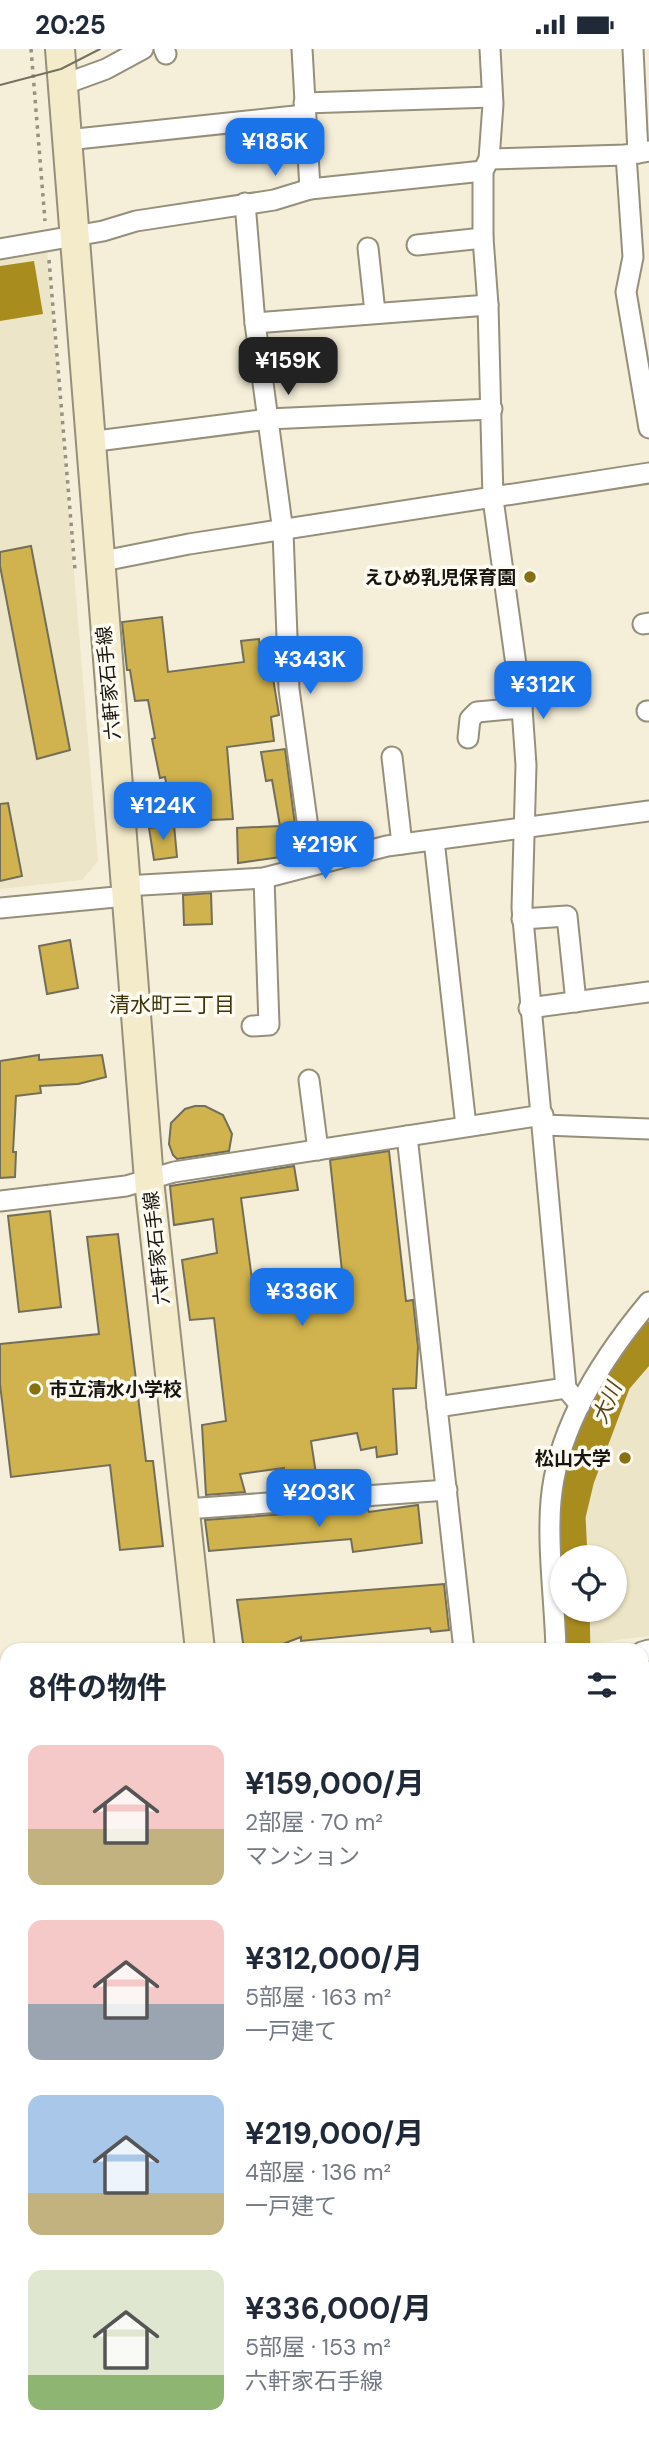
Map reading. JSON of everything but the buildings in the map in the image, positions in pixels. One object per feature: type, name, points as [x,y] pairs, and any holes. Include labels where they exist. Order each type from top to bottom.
[{"type":"main road","name":"六軒家石手線","points":[[60,49],[98,562],[149,1180],[199,1643]]},
{"type":"street","points":[[62,85],[106,69],[143,49]]},
{"type":"street","points":[[302,49],[310,189]]},
{"type":"street","points":[[490,49],[492,97],[483,238],[492,408],[493,499],[522,708],[526,765],[522,830],[522,919],[529,1008],[544,1120],[566,1388],[580,1405]]},
{"type":"street","points":[[633,49],[638,153],[632,257],[626,292],[649,428]]},
{"type":"street","points":[[67,140],[304,109],[492,97]]},
{"type":"street","points":[[0,249],[136,221],[274,200],[310,189],[486,165],[638,153]]},
{"type":"street","points":[[245,203],[255,323],[283,532],[289,689],[313,863]]},
{"type":"street","points":[[417,245],[483,238]]},
{"type":"street","points":[[368,248],[375,312]]},
{"type":"street","points":[[255,323],[488,305]]},
{"type":"street","points":[[89,442],[268,419],[492,408]]},
{"type":"street","points":[[98,562],[189,544],[283,532],[649,473]]},
{"type":"street","points":[[468,738],[470,719],[477,712],[522,708]]},
{"type":"street","points":[[392,757],[402,844]]},
{"type":"street","points":[[0,908],[125,891],[264,878],[313,863],[402,844],[649,811]]},
{"type":"street","points":[[434,840],[466,1126]]},
{"type":"street","points":[[252,1026],[270,1025],[264,878]]},
{"type":"street","points":[[522,919],[567,916],[576,1002]]},
{"type":"street","points":[[529,1008],[649,992]]},
{"type":"street","points":[[309,1080],[318,1150]]},
{"type":"street","points":[[0,1201],[126,1186],[174,1172],[466,1126],[544,1120],[649,1129]]},
{"type":"street","points":[[407,1136],[463,1643]]},
{"type":"street","points":[[556,1643],[550,1501],[558,1458],[580,1405],[649,1302]]},
{"type":"street","points":[[437,1407],[566,1388]]},
{"type":"street","points":[[186,1509],[447,1490]]},
{"type":"shaded area","points":[[47,250],[98,861],[82,880],[0,889],[0,258]]},
{"type":"shaded area","points":[[34,261],[43,314],[0,321],[0,266]]},
{"type":"shaded area","name":"松山大学","points":[[649,1362],[649,1636],[586,1643],[585,1622],[627,1622],[627,1545],[585,1545],[584,1516],[618,1400]]},
{"type":"waterway","name":"大川","points":[[569,1545],[568,1516],[577,1478],[614,1380],[649,1339]]},
{"type":"waterway","name":"大川","points":[[572,1622],[573,1643]]},
{"type":"tram line","points":[[0,85],[61,69],[100,49]]},
{"type":"place","name":"えひめ乳児保育園","points":[[530,577]]},
{"type":"place","name":"市立清水小学校","points":[[35,1389]]},
{"type":"place","name":"松山大学","points":[[625,1458]]},
{"type":"district","name":"清水町三丁目","points":[[172,1005]]}]
